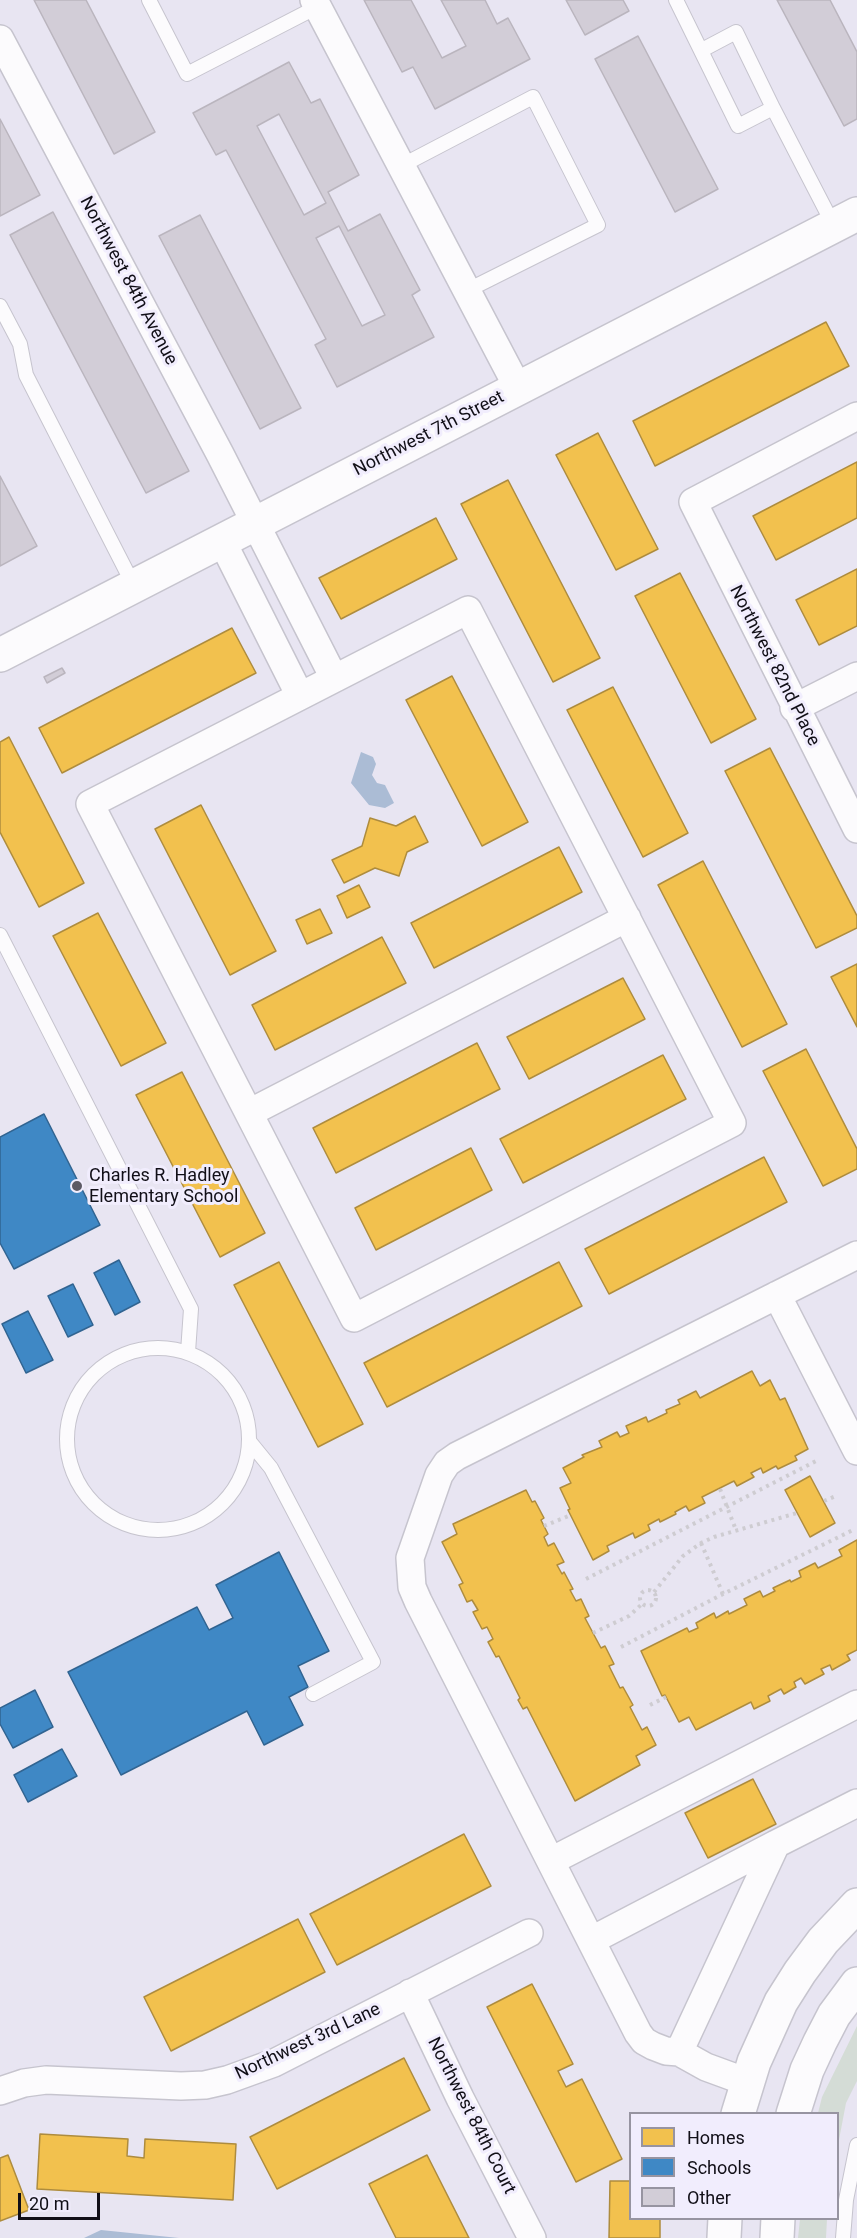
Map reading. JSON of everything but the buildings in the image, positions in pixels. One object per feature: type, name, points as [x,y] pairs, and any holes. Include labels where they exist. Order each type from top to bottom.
[{"type":"street","points":[[315,3],[518,388]]},
{"type":"street","name":"Northwest 84th Avenue","points":[[0,39],[256,524],[334,678]]},
{"type":"street","name":"Northwest 7th Street","points":[[0,655],[845,220]]},
{"type":"street","name":"Northwest 82nd Place","points":[[857,416],[693,502],[794,708],[857,829]]},
{"type":"street","points":[[222,541],[300,696]]},
{"type":"street","points":[[468,610],[732,1123],[354,1318],[90,804],[300,696],[468,610]]},
{"type":"street","points":[[794,708],[857,675]]},
{"type":"street","points":[[249,1113],[627,918]]},
{"type":"street","points":[[747,2082],[706,2067],[680,2052],[666,2051],[644,2041],[412,1587],[410,1558],[436,1483],[447,1463],[457,1456],[857,1255]]},
{"type":"street","points":[[777,1295],[857,1451]]},
{"type":"street","points":[[551,1861],[857,1704]]},
{"type":"street","points":[[592,1940],[857,1803]]},
{"type":"street","points":[[680,2052],[776,1844]]},
{"type":"street","points":[[739,2112],[765,2035],[794,1981],[823,1941],[857,1905]]},
{"type":"street","name":"Northwest 3rd Lane","points":[[0,2091],[24,2082],[46,2080],[181,2086],[205,2085],[227,2080],[274,2063],[529,1933]]},
{"type":"street","points":[[793,2112],[807,2070],[820,2042],[834,2015],[857,1983]]},
{"type":"street","name":"Northwest 84th Court","points":[[411,1993],[460,2098],[532,2238]]},
{"type":"street","points":[[724,2238],[725,2220]]},
{"type":"street","points":[[777,2238],[778,2220]]},
{"type":"lane","points":[[149,0],[188,74],[315,3]]},
{"type":"lane","points":[[676,0],[738,126],[773,108]]},
{"type":"lane","points":[[702,50],[736,32],[773,108],[845,220]]},
{"type":"lane","points":[[401,166],[532,97],[597,225],[468,290]]},
{"type":"lane","points":[[0,306],[20,344],[26,375],[134,586]]},
{"type":"lane","points":[[0,935],[190,1309],[188,1352]]},
{"type":"lane","points":[[165,1347],[188,1352],[209,1363],[226,1378],[239,1397],[247,1418],[249,1442],[246,1464],[237,1485],[222,1503],[204,1517],[183,1527],[160,1530],[137,1528],[115,1521],[81,1490],[71,1470],[66,1448],[67,1425],[73,1403],[85,1383],[101,1367],[121,1355],[143,1348],[165,1347]]},
{"type":"lane","points":[[249,1442],[271,1468],[373,1662],[313,1694]]},
{"type":"lane","points":[[843,2238],[846,2200],[857,2145]]},
{"type":"path","points":[[586,1579],[818,1460]]},
{"type":"path","points":[[720,1488],[736,1530]]},
{"type":"path","points":[[824,1501],[836,1496]]},
{"type":"path","points":[[654,1592],[684,1556],[701,1543],[736,1530],[797,1513]]},
{"type":"path","points":[[544,1526],[571,1515]]},
{"type":"path","points":[[621,1647],[853,1530]]},
{"type":"path","points":[[701,1543],[723,1594]]},
{"type":"path","points":[[650,1590],[654,1592],[657,1597],[654,1605],[647,1607],[642,1604],[640,1599],[644,1592],[650,1590]]},
{"type":"path","points":[[592,1633],[629,1616],[642,1604]]},
{"type":"path","points":[[650,1705],[666,1697]]},
{"type":"shaded area","points":[[857,2026],[857,2081],[846,2103],[839,2140],[839,2112],[818,2112],[822,2097]]},
{"type":"shaded area","points":[[800,2220],[827,2220],[826,2238],[798,2238]]},
{"type":"water","points":[[361,752],[373,757],[376,764],[372,775],[377,783],[385,785],[394,803],[385,808],[369,805],[351,783]]},
{"type":"water","points":[[101,2230],[179,2238],[84,2238]]},
{"type":"place","name":"Charles R. Hadley Elementary School","points":[[77,1186]]}]
